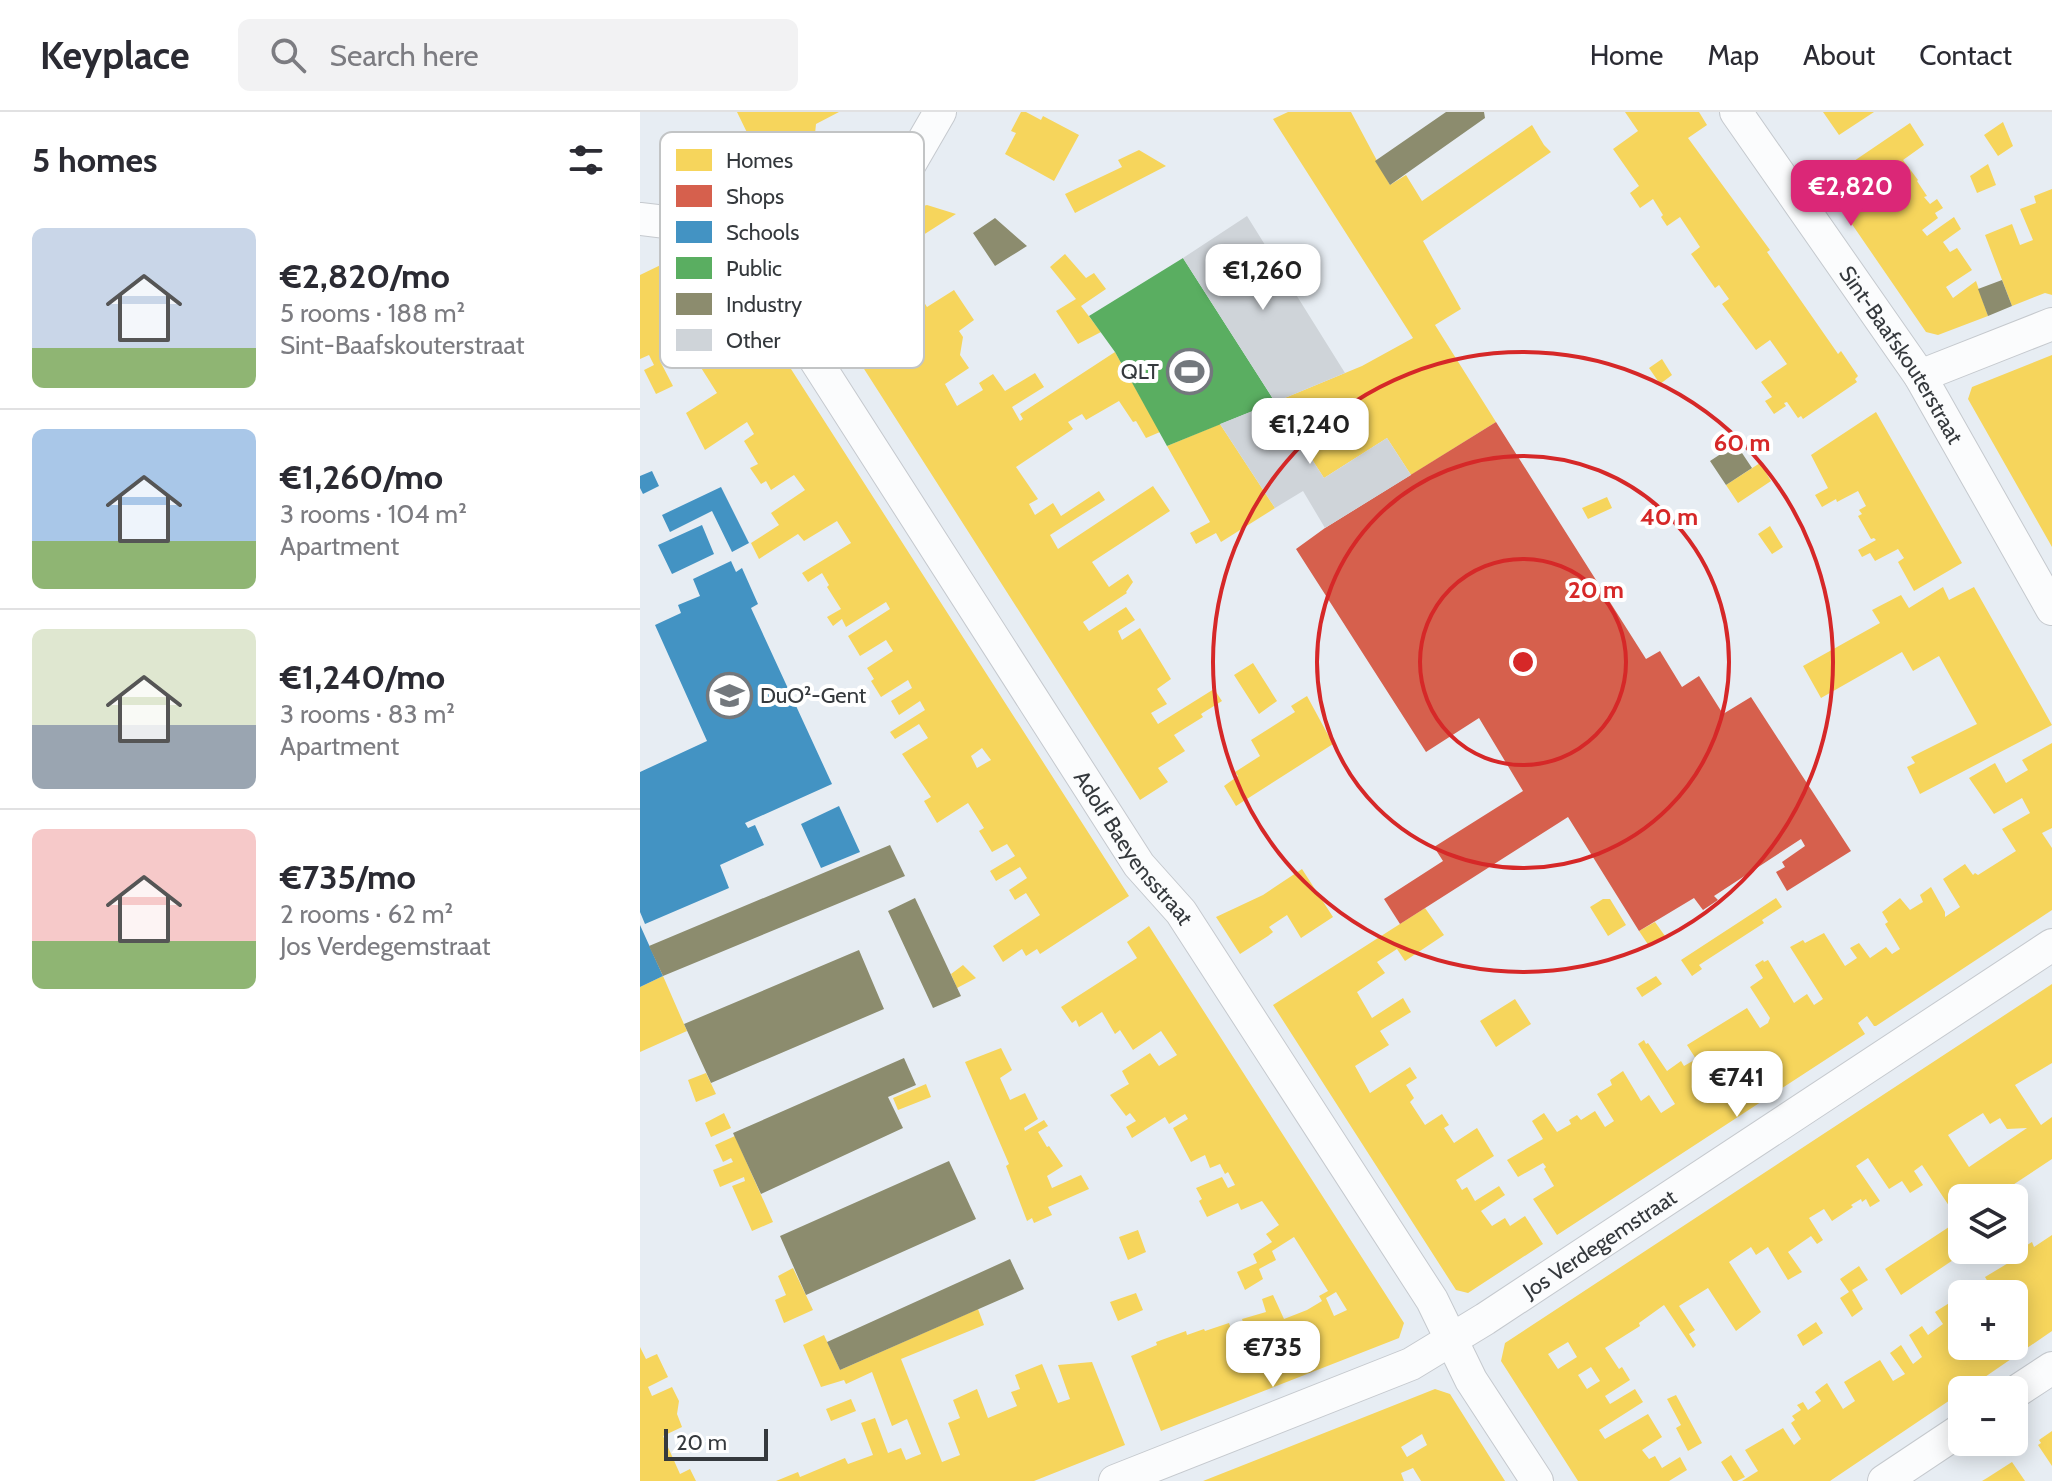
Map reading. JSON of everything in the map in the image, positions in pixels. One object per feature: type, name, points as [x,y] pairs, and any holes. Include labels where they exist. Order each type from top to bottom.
[{"type":"street","points":[[924,140],[940,112]]},
{"type":"street","name":"Sint-Baafskouterstraat","points":[[1736,112],[1920,376],[2052,609]]},
{"type":"street","points":[[640,219],[660,221]]},
{"type":"street","points":[[1920,376],[2052,324]]},
{"type":"street","name":"Adolf Baeyensstraat","points":[[820,368],[1139,865],[1181,912],[1432,1300],[1471,1380],[1537,1481]]},
{"type":"street","name":"Jos Verdegemstraat","points":[[1115,1481],[1411,1364],[2052,945]]},
{"type":"street","points":[[2028,1384],[2052,1368]]},
{"type":"street","points":[[1884,1481],[1948,1438]]},
{"type":"building: Homes","points":[[737,112],[839,112],[816,124],[815,132],[747,132]]},
{"type":"building: Homes","points":[[1021,112],[1041,120],[1043,116],[1079,135],[1054,181],[1005,154],[1016,133],[1011,131]]},
{"type":"building: Homes","points":[[1288,112],[1351,112],[1390,185],[1406,175],[1422,201],[1532,125],[1551,152],[1423,241],[1461,309],[1435,325],[1496,422],[1411,475],[1387,438],[1324,478],[1275,402],[1362,366],[1413,338],[1273,119]]},
{"type":"building: Homes","points":[[1625,112],[1699,112],[1707,125],[1688,138],[1770,250],[1767,252],[1838,354],[1841,351],[1858,376],[1855,379],[1857,382],[1803,419],[1801,416],[1798,418],[1787,402],[1774,414],[1765,401],[1772,397],[1761,382],[1787,364],[1770,340],[1756,350],[1722,304],[1729,299],[1719,285],[1715,288],[1691,254],[1700,247],[1680,217],[1667,226],[1653,199],[1640,208],[1630,193],[1639,186],[1613,149],[1638,131]]},
{"type":"building: Homes","points":[[1823,112],[1874,112],[1839,135]]},
{"type":"building: Homes","points":[[2003,122],[2013,146],[1998,156],[1984,135]]},
{"type":"building: Homes","points":[[1910,123],[1924,145],[1903,160],[1918,180],[1927,196],[1924,197],[1930,204],[1937,199],[1943,208],[1935,213],[1938,218],[1922,230],[1927,236],[1954,217],[1961,229],[1943,242],[1950,252],[1957,248],[1972,270],[1946,287],[1953,298],[1976,281],[1988,316],[1938,335],[1926,332],[1823,182]]},
{"type":"building: Homes","points":[[1139,150],[1166,166],[1075,213],[1065,194],[1122,167],[1118,160]]},
{"type":"building: Homes","points":[[1988,164],[1996,185],[1977,193],[1970,176]]},
{"type":"building: Homes","points":[[2052,189],[2052,295],[2045,293],[2012,306],[1985,235],[2012,224],[2020,245],[2033,240],[2020,209],[2036,203],[2034,196]]},
{"type":"building: Homes","points":[[927,205],[956,214],[924,234],[924,206]]},
{"type":"building: Homes","points":[[1065,254],[1086,278],[1094,273],[1106,289],[1081,306],[1101,332],[1078,344],[1056,311],[1076,299],[1050,267]]},
{"type":"building: Homes","points":[[660,265],[660,368],[664,368],[673,386],[656,394],[644,370],[654,365],[649,355],[640,359],[640,275]]},
{"type":"building: Homes","points":[[954,290],[974,320],[959,331],[963,337],[960,355],[969,368],[945,384],[957,406],[983,390],[979,383],[993,374],[1005,391],[1035,373],[1044,387],[1012,407],[1020,421],[1023,419],[1020,414],[1115,352],[1160,432],[1146,438],[1119,401],[1086,420],[1082,414],[1068,422],[1073,429],[1016,467],[1038,499],[1029,504],[1035,515],[1053,503],[1061,516],[1099,491],[1105,500],[1050,535],[1058,549],[1153,486],[1170,511],[1092,562],[1109,587],[1128,574],[1133,582],[1127,593],[1083,622],[1089,631],[1126,607],[1135,620],[1118,631],[1122,640],[1140,628],[1171,679],[1157,689],[1167,704],[1151,713],[1158,724],[1214,689],[1222,701],[1174,735],[1185,751],[1158,768],[1168,782],[1140,800],[863,368],[924,368],[924,302],[927,307]]},
{"type":"building: Homes","points":[[2052,355],[2052,547],[1968,399],[1972,387]]},
{"type":"building: Homes","points":[[1662,359],[1672,375],[1660,384],[1649,368]]},
{"type":"building: Homes","points":[[701,368],[790,368],[1129,896],[1040,954],[1037,949],[1026,956],[1022,949],[1003,962],[993,946],[1040,915],[1026,893],[1015,900],[1009,890],[1027,878],[1020,867],[996,881],[990,871],[1015,856],[1007,844],[992,852],[979,831],[984,828],[968,803],[937,823],[924,801],[931,797],[902,754],[928,738],[919,724],[895,739],[890,732],[925,710],[920,701],[899,715],[891,701],[912,688],[908,680],[881,697],[871,681],[874,679],[867,668],[893,651],[886,640],[860,656],[848,636],[890,609],[886,602],[846,627],[842,619],[833,626],[827,617],[841,609],[822,573],[808,582],[802,573],[851,543],[837,521],[804,541],[798,534],[759,559],[751,543],[779,525],[771,513],[805,490],[794,475],[771,490],[766,481],[761,484],[750,468],[758,464],[744,441],[754,434],[747,422],[705,450],[686,413],[717,393]],"holes":[[[982,748],[991,760],[977,768],[971,756]]]},
{"type":"building: Homes","points":[[1876,412],[1962,563],[1914,591],[1898,562],[1904,558],[1898,549],[1875,561],[1870,553],[1862,557],[1858,550],[1876,540],[1871,539],[1858,516],[1862,514],[1859,510],[1866,506],[1858,491],[1822,507],[1815,495],[1828,488],[1811,455]]},
{"type":"building: Homes","points":[[1220,424],[1275,508],[1221,542],[1216,533],[1196,544],[1190,533],[1210,522],[1167,446]]},
{"type":"building: Homes","points":[[1760,463],[1771,481],[1738,503],[1726,485]]},
{"type":"building: Homes","points":[[1607,497],[1612,508],[1588,519],[1582,508]]},
{"type":"building: Homes","points":[[1770,526],[1783,547],[1772,554],[1758,534]]},
{"type":"building: Homes","points":[[1943,587],[1949,600],[1974,587],[2052,725],[1920,794],[1907,767],[1915,763],[1911,757],[1977,724],[1939,656],[1913,671],[1902,652],[1821,698],[1803,666],[1880,623],[1872,610],[1901,595],[1909,608]]},
{"type":"building: Homes","points":[[1253,663],[1277,701],[1259,714],[1234,675]]},
{"type":"building: Homes","points":[[1307,696],[1333,744],[1236,806],[1224,786],[1238,776],[1235,772],[1260,756],[1251,740],[1295,712],[1291,706]]},
{"type":"building: Homes","points":[[2052,743],[2052,828],[2042,833],[2052,848],[2052,910],[1876,1026],[1867,1016],[1858,1023],[1865,1034],[1557,1235],[1533,1199],[1554,1186],[1544,1169],[1546,1167],[1543,1163],[1518,1177],[1507,1160],[1543,1139],[1532,1121],[1544,1113],[1557,1132],[1571,1124],[1569,1120],[1577,1115],[1581,1120],[1595,1111],[1605,1127],[1614,1121],[1597,1094],[1612,1085],[1610,1080],[1623,1071],[1641,1101],[1649,1095],[1661,1113],[1675,1104],[1638,1044],[1644,1040],[1648,1043],[1667,1071],[1681,1061],[1684,1066],[1696,1059],[1687,1045],[1747,1008],[1760,1028],[1768,1023],[1770,1018],[1750,987],[1763,978],[1755,965],[1763,960],[1768,960],[1794,1003],[1807,994],[1814,1005],[1823,999],[1790,947],[1824,933],[1845,966],[1857,958],[1850,948],[1859,943],[1870,958],[1886,947],[1892,954],[1900,949],[1885,924],[1888,922],[1882,912],[1900,898],[1910,910],[1923,902],[1920,895],[1931,887],[1945,917],[1960,907],[1943,879],[1965,864],[1973,875],[1978,875],[2016,851],[2002,829],[2030,813],[2022,798],[1994,814],[1969,778],[1995,763],[2006,783],[2028,770],[2022,760]]},
{"type":"building: Homes","points":[[1302,869],[1333,917],[1301,938],[1287,915],[1269,927],[1273,932],[1240,954],[1216,917],[1263,895]]},
{"type":"building: Homes","points":[[1776,898],[1782,907],[1762,920],[1764,923],[1699,965],[1702,969],[1692,976],[1681,960]]},
{"type":"building: Homes","points":[[1603,899],[1610,899],[1626,925],[1608,936],[1590,907]]},
{"type":"building: Homes","points":[[1425,908],[1444,935],[1405,961],[1397,949],[1377,962],[1385,973],[1357,992],[1372,1018],[1403,998],[1411,1012],[1380,1031],[1389,1045],[1355,1066],[1370,1093],[1410,1067],[1417,1078],[1406,1085],[1414,1098],[1410,1102],[1425,1125],[1442,1114],[1449,1125],[1444,1128],[1454,1143],[1477,1128],[1494,1156],[1456,1180],[1462,1190],[1467,1187],[1475,1201],[1499,1186],[1505,1195],[1481,1211],[1492,1226],[1505,1218],[1510,1226],[1525,1216],[1543,1244],[1468,1293],[1456,1290],[1273,1005]]},
{"type":"building: Homes","points":[[1655,922],[1665,936],[1649,946],[1639,931]]},
{"type":"building: Homes","points":[[1149,926],[1404,1323],[1399,1338],[1161,1431],[1131,1356],[1157,1345],[1156,1342],[1186,1331],[1187,1335],[1229,1323],[1231,1329],[1244,1325],[1242,1319],[1266,1312],[1262,1299],[1273,1295],[1284,1319],[1322,1301],[1319,1296],[1328,1291],[1294,1237],[1272,1251],[1276,1260],[1259,1269],[1263,1279],[1245,1290],[1237,1272],[1257,1263],[1253,1254],[1272,1242],[1266,1234],[1279,1225],[1262,1201],[1241,1210],[1238,1203],[1207,1217],[1196,1188],[1222,1177],[1228,1188],[1235,1185],[1220,1164],[1210,1168],[1205,1155],[1191,1162],[1173,1128],[1188,1119],[1185,1114],[1169,1124],[1165,1117],[1132,1138],[1126,1127],[1136,1121],[1130,1113],[1126,1116],[1110,1095],[1129,1084],[1122,1071],[1150,1053],[1159,1066],[1177,1055],[1161,1031],[1133,1050],[1120,1030],[1115,1034],[1102,1012],[1079,1027],[1076,1020],[1072,1023],[1061,1007],[1137,958],[1127,942]],"holes":[[[1336,1292],[1347,1310],[1334,1316],[1326,1298]]]},
{"type":"building: Homes","points":[[963,965],[976,978],[957,988],[951,974]]},
{"type":"building: Homes","points":[[663,976],[687,1031],[640,1052],[640,987]]},
{"type":"building: Homes","points":[[1656,976],[1662,984],[1642,997],[1636,988]]},
{"type":"building: Homes","points":[[2052,984],[2052,1063],[2015,1085],[2041,1125],[2052,1117],[2052,1159],[2014,1184],[1948,1184],[1948,1204],[1922,1165],[1914,1171],[1923,1185],[1910,1193],[1902,1181],[1889,1189],[1868,1158],[1856,1166],[1880,1201],[1870,1207],[1866,1199],[1862,1202],[1861,1199],[1832,1221],[1824,1209],[1809,1218],[1823,1240],[1817,1244],[1811,1236],[1788,1252],[1802,1272],[1788,1280],[1768,1247],[1756,1255],[1751,1247],[1729,1262],[1761,1312],[1736,1331],[1708,1288],[1679,1306],[1695,1330],[1689,1334],[1696,1345],[1693,1348],[1664,1305],[1639,1323],[1640,1326],[1605,1348],[1630,1380],[1605,1396],[1610,1404],[1635,1389],[1643,1402],[1599,1430],[1605,1439],[1648,1414],[1662,1437],[1642,1450],[1649,1459],[1655,1456],[1662,1468],[1680,1457],[1687,1470],[1669,1481],[1578,1481],[1501,1361],[1505,1343]],"holes":[[[1983,1113],[1990,1124],[2000,1118],[2007,1129],[2027,1128],[1969,1167],[1948,1135]],[[1568,1342],[1577,1357],[1558,1369],[1548,1354]],[[1591,1367],[1600,1381],[1587,1389],[1578,1375]]]},
{"type":"building: Homes","points":[[1515,999],[1531,1024],[1496,1047],[1480,1021]]},
{"type":"building: Homes","points":[[1001,1048],[1012,1070],[1000,1078],[1010,1100],[1025,1093],[1038,1119],[1024,1128],[1025,1131],[1044,1120],[1048,1126],[1038,1132],[1063,1166],[1047,1176],[1052,1188],[1081,1175],[1089,1189],[1048,1207],[1052,1215],[1034,1223],[1032,1218],[1027,1221],[1006,1166],[1009,1164],[965,1062]]},
{"type":"building: Homes","points":[[706,1073],[716,1094],[696,1102],[688,1080]]},
{"type":"building: Homes","points":[[926,1084],[931,1097],[898,1110],[893,1098]]},
{"type":"building: Homes","points":[[724,1113],[731,1128],[711,1137],[705,1123]]},
{"type":"building: Homes","points":[[735,1136],[773,1222],[752,1231],[732,1186],[745,1181],[744,1177],[720,1187],[713,1170],[733,1162],[731,1158],[723,1162],[715,1145]]},
{"type":"building: Homes","points":[[1948,1228],[1948,1263],[1901,1295],[1885,1269]]},
{"type":"building: Homes","points":[[1138,1230],[1146,1252],[1128,1260],[1119,1237]]},
{"type":"building: Homes","points":[[2052,1235],[2052,1331],[2028,1347],[2028,1280],[1987,1280],[1985,1277],[2007,1264],[2028,1264],[2028,1244],[2032,1242],[2034,1247]]},
{"type":"building: Homes","points":[[1859,1266],[1868,1280],[1852,1290],[1863,1309],[1852,1317],[1840,1298],[1849,1292],[1840,1279]]},
{"type":"building: Homes","points":[[793,1268],[813,1310],[784,1323],[775,1300],[786,1295],[778,1276]]},
{"type":"building: Homes","points":[[1136,1293],[1143,1310],[1118,1321],[1110,1302]]},
{"type":"building: Homes","points":[[1948,1304],[1948,1360],[2010,1360],[1986,1376],[1948,1376],[1948,1401],[1830,1481],[1742,1481],[1758,1471],[1745,1450],[1783,1428],[1794,1445],[1801,1439],[1791,1423],[1795,1420],[1792,1416],[1801,1410],[1797,1405],[1803,1402],[1808,1410],[1821,1401],[1815,1392],[1827,1383],[1843,1409],[1855,1401],[1844,1382],[1880,1360],[1893,1381],[1905,1374],[1890,1353],[1901,1345],[1913,1364],[1922,1357],[1909,1335],[1922,1326],[1928,1335],[1943,1324],[1935,1312]]},
{"type":"building: Homes","points":[[978,1309],[984,1325],[901,1359],[942,1462],[960,1455],[948,1423],[960,1418],[953,1400],[977,1389],[988,1418],[1017,1406],[1011,1392],[1020,1389],[1015,1375],[1042,1364],[1058,1403],[1070,1399],[1058,1365],[1092,1362],[1125,1445],[1034,1481],[776,1481],[798,1472],[800,1477],[845,1458],[848,1464],[873,1455],[861,1423],[875,1418],[888,1453],[901,1448],[906,1460],[921,1454],[907,1419],[892,1426],[872,1372],[846,1384],[844,1380],[821,1387],[803,1345],[824,1335],[840,1370]]},
{"type":"building: Homes","points":[[1816,1322],[1823,1333],[1803,1346],[1797,1335]]},
{"type":"building: Homes","points":[[640,1347],[646,1359],[657,1354],[668,1377],[648,1387],[652,1396],[672,1387],[679,1401],[677,1414],[682,1427],[663,1436],[680,1474],[690,1469],[696,1481],[640,1481]]},
{"type":"building: Homes","points":[[1435,1389],[1450,1394],[1505,1481],[1421,1481],[1413,1468],[1401,1473],[1404,1481],[1203,1481]],"holes":[[[1422,1434],[1427,1445],[1407,1457],[1401,1447]]]},
{"type":"building: Homes","points":[[1676,1395],[1702,1443],[1688,1451],[1676,1428],[1681,1425],[1667,1399]]},
{"type":"building: Homes","points":[[851,1399],[856,1411],[831,1421],[826,1409]]},
{"type":"building: Homes","points":[[2052,1431],[2052,1466],[2038,1445],[2041,1443],[2039,1440]]},
{"type":"building: Homes","points":[[1731,1455],[1745,1477],[1737,1481],[1733,1481],[1721,1462]]},
{"type":"building: Homes","points":[[2012,1462],[2025,1481],[1982,1481],[1987,1478]]},
{"type":"building: Shops","points":[[1496,422],[1646,659],[1660,651],[1682,687],[1699,676],[1723,714],[1751,697],[1851,851],[1787,891],[1776,872],[1785,867],[1782,862],[1805,846],[1801,839],[1714,896],[1718,900],[1703,910],[1694,898],[1639,931],[1568,817],[1400,924],[1384,899],[1443,861],[1434,847],[1523,791],[1479,718],[1426,752],[1296,549]]},
{"type":"building: Schools","points":[[652,471],[659,486],[643,494],[640,476]]},
{"type":"building: Schools","points":[[721,487],[749,543],[732,552],[712,511],[670,532],[662,515]]},
{"type":"building: Schools","points":[[702,525],[714,554],[672,574],[658,545]]},
{"type":"building: Schools","points":[[731,561],[736,572],[742,568],[758,604],[751,608],[832,784],[745,823],[748,828],[755,825],[764,845],[720,865],[729,888],[645,924],[640,912],[640,772],[707,741],[655,625],[681,613],[678,605],[700,596],[693,579]]},
{"type":"building: Schools","points":[[839,806],[860,852],[821,868],[801,824]]},
{"type":"building: Schools","points":[[640,925],[663,976],[640,987]]},
{"type":"building: Public","name":"QLT","points":[[1183,258],[1275,402],[1167,446],[1115,352],[1089,316]]},
{"type":"building: Industry","points":[[1446,112],[1484,112],[1485,118],[1390,185],[1375,161]]},
{"type":"building: Industry","points":[[995,218],[1027,246],[995,266],[973,233]]},
{"type":"building: Industry","points":[[2002,280],[2012,306],[1988,316],[1978,289]]},
{"type":"building: Industry","points":[[1736,444],[1752,468],[1726,485],[1710,461]]},
{"type":"building: Industry","points":[[890,845],[905,876],[663,976],[649,946]]},
{"type":"building: Industry","points":[[915,898],[961,996],[933,1008],[888,911]]},
{"type":"building: Industry","points":[[859,950],[884,1009],[711,1083],[684,1024]]},
{"type":"building: Industry","points":[[904,1058],[916,1085],[888,1097],[903,1128],[761,1194],[733,1133]]},
{"type":"building: Industry","points":[[949,1161],[976,1219],[806,1295],[780,1236]]},
{"type":"building: Industry","points":[[1010,1259],[1024,1289],[840,1370],[827,1342]]},
{"type":"building: Other","points":[[1247,216],[1345,373],[1275,402],[1183,258]]},
{"type":"building: Other","points":[[1275,402],[1324,478],[1387,438],[1411,475],[1325,528],[1303,491],[1275,508],[1220,424]]},
{"type":"place","name":"QLT","points":[[1190,371]]},
{"type":"place","name":"DuO²-Gent","points":[[729,695]]}]
